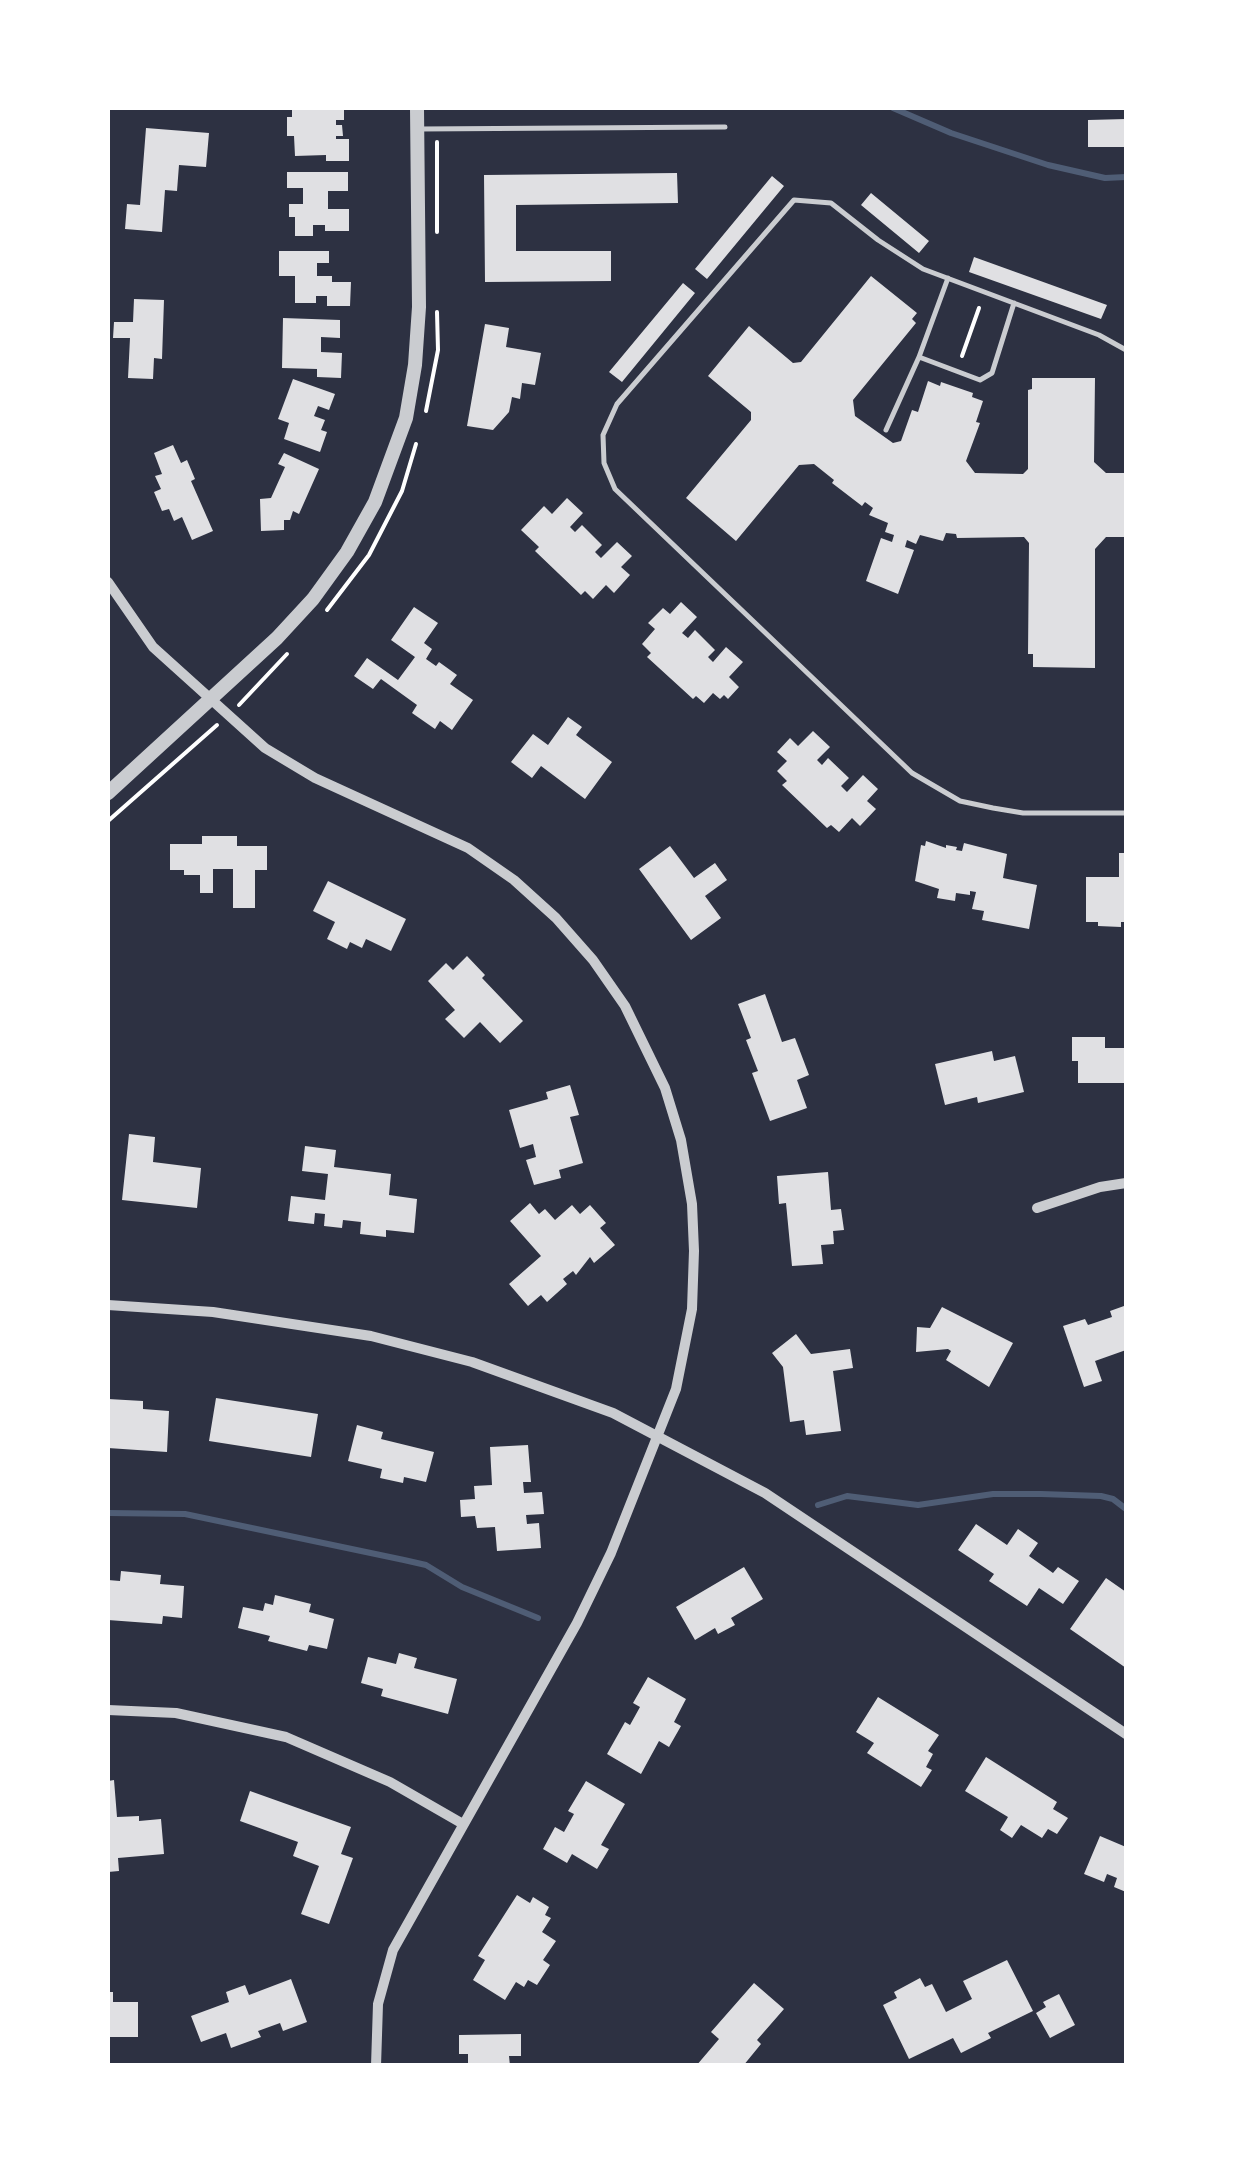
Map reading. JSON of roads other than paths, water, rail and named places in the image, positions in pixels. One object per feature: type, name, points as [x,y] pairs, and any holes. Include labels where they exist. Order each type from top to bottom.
[{"type":"street","points":[[108,793],[277,638],[347,552],[374,502],[406,418],[415,365],[419,307],[417,108]]},
{"type":"street","points":[[108,582],[153,647],[265,748],[315,778],[468,848],[514,880],[580,946],[625,1006],[665,1088],[682,1140],[692,1204],[692,1309],[682,1365],[611,1553],[577,1623],[393,1950],[378,2004],[376,2066]]},
{"type":"street","points":[[1037,1208],[1100,1187],[1126,1183]]},
{"type":"street","points":[[108,1304],[226,1314],[372,1336],[538,1384],[658,1436],[765,1493],[1126,1734]]},
{"type":"street","points":[[108,1710],[176,1713],[286,1736],[390,1782],[463,1824]]},
{"type":"lane","points":[[418,129],[726,128]]},
{"type":"lane","points":[[1126,350],[1099,334],[923,269],[830,203],[794,200],[618,404],[604,435],[604,463],[615,489],[801,663],[882,746],[938,791],[960,801],[1023,813],[1126,813]]},
{"type":"lane","points":[[886,430],[948,278]]},
{"type":"lane","points":[[919,357],[980,380],[992,373],[1014,303]]},
{"type":"waterway","points":[[893,108],[951,133],[1048,165],[1105,178],[1126,177]]},
{"type":"waterway","points":[[818,1505],[847,1496],[918,1505],[993,1494],[1041,1494],[1101,1496],[1126,1509]]},
{"type":"waterway","points":[[108,1513],[185,1514],[426,1565],[462,1587],[538,1618]]}]
